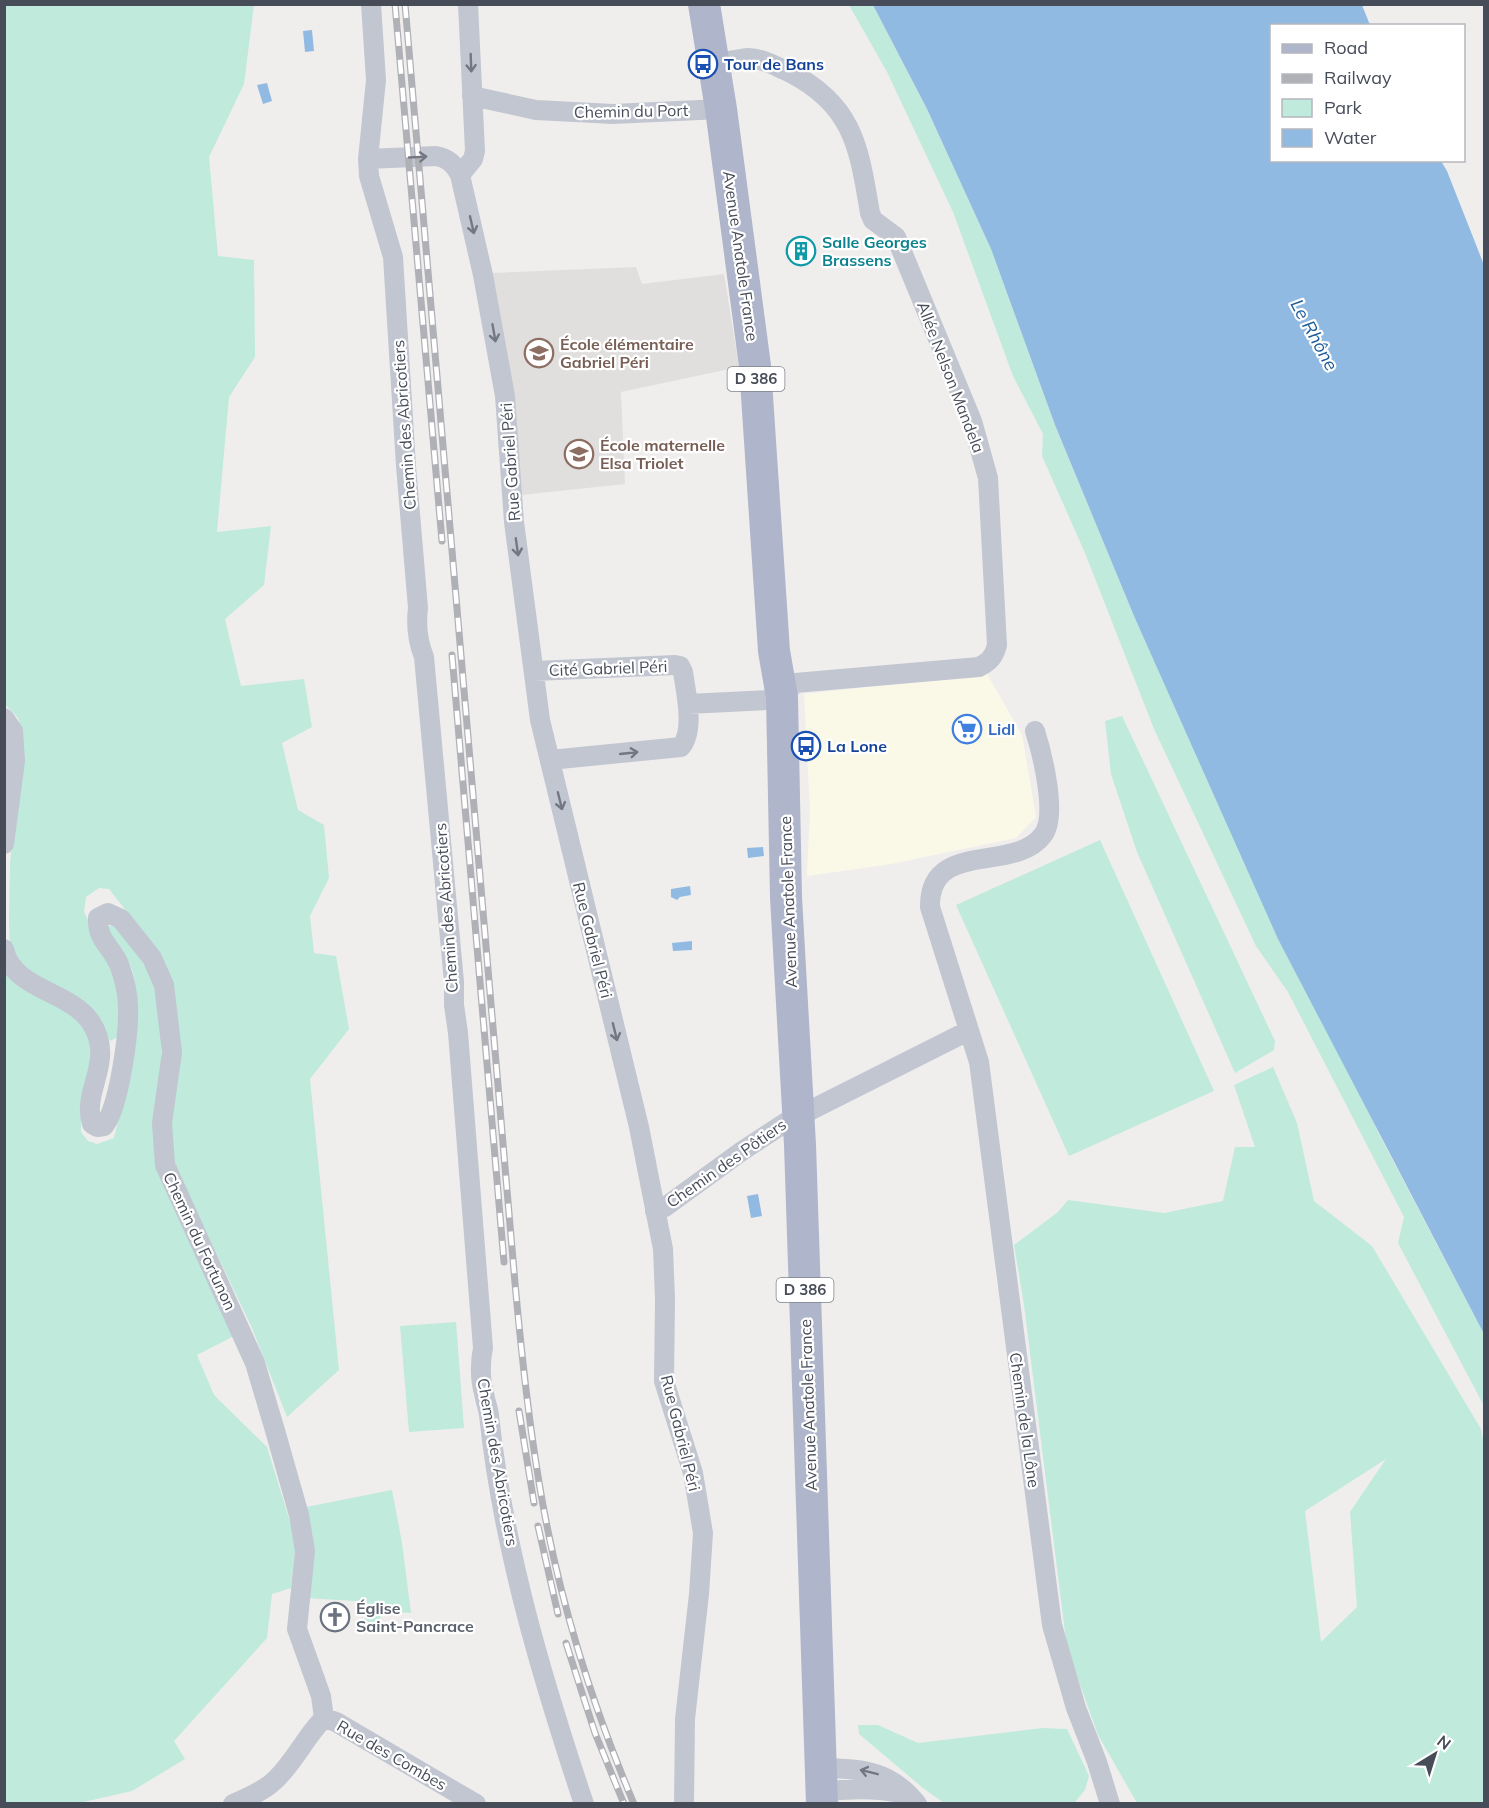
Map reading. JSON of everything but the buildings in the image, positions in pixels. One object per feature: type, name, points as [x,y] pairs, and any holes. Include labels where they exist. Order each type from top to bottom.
[{"type":"main road","name":"Avenue Anatole France","points":[[704,4],[721,109],[755,366],[774,651],[782,697],[786,897],[797,1115],[822,1788]]},
{"type":"street","name":"Chemin des Abricotiers","points":[[371,4],[376,80],[368,159],[371,185],[393,257],[405,466],[417,617],[420,648],[424,657],[454,982],[453,1005],[458,1033],[483,1348],[481,1358],[484,1394],[488,1403],[494,1460],[524,1602],[554,1711],[584,1803]]},
{"type":"street","points":[[368,159],[443,157],[452,163],[460,175],[473,159],[468,4]]},
{"type":"street","name":"Allée Nelson Mandela","points":[[712,63],[750,58],[781,69],[816,88],[834,106],[848,127],[862,165],[870,213],[873,220],[896,237],[972,421],[988,478],[997,645],[995,654],[989,662],[979,668],[795,683],[782,697]]},
{"type":"street","name":"Chemin du Port","points":[[472,96],[536,110],[613,114],[721,109]]},
{"type":"street","name":"Rue Gabriel Péri","points":[[460,175],[483,275],[505,396],[514,522],[540,720],[639,1127],[663,1249],[664,1381],[693,1473],[703,1533],[699,1594],[685,1719],[684,1803]]},
{"type":"street","name":"Cité Gabriel Péri","points":[[534,671],[675,665],[680,666],[683,672],[688,704],[685,742],[681,747],[550,760]]},
{"type":"street","points":[[688,704],[768,700],[782,697]]},
{"type":"street","points":[[4,718],[13,731],[15,761],[4,844]]},
{"type":"street","name":"Chemin de la Lône","points":[[1035,731],[1047,780],[1050,807],[1045,834],[1025,851],[960,864],[946,870],[936,880],[930,893],[930,907],[979,1062],[1052,1625],[1076,1707],[1110,1803]]},
{"type":"street","name":"Chemin du Fortunon","points":[[4,949],[12,965],[20,974],[75,1006],[92,1023],[102,1053],[90,1108],[92,1124],[97,1127],[104,1126],[112,1112],[122,1062],[128,1010],[127,993],[119,964],[98,931],[98,918],[108,913],[121,920],[152,958],[164,985],[172,1052],[162,1123],[165,1165],[255,1363],[274,1426],[299,1515],[304,1551],[297,1629],[321,1696],[324,1718]]},
{"type":"street","points":[[797,1115],[968,1031]]},
{"type":"street","name":"Chemin des Pôtiers","points":[[655,1211],[665,1207],[742,1150],[797,1115]]},
{"type":"street","name":"Rue des Combes","points":[[233,1803],[273,1783],[296,1755],[312,1730],[324,1718],[336,1722],[476,1803]]},
{"type":"street","points":[[822,1788],[869,1789],[914,1799]]},
{"type":"shaded area","points":[[636,267],[642,284],[724,274],[739,367],[621,392],[625,484],[522,495],[490,273]]},
{"type":"shaded area","points":[[987,674],[1022,735],[1036,817],[1016,838],[891,864],[807,876],[810,809],[804,694]]},
{"type":"green space","points":[[4,5],[254,5],[244,84],[209,157],[218,256],[254,260],[255,357],[229,397],[217,532],[271,526],[264,585],[225,619],[241,686],[304,679],[312,727],[282,743],[298,810],[324,825],[329,878],[310,916],[314,953],[336,956],[349,1029],[310,1079],[339,1370],[287,1417],[252,1328],[177,1171],[171,1149],[172,1114],[149,940],[109,889],[99,888],[86,897],[84,912],[120,984],[121,1036],[110,1041],[95,1014],[38,978],[16,959],[10,944],[10,864],[22,729],[18,718],[4,703]]},
{"type":"green space","points":[[849,5],[873,5],[927,109],[991,249],[1055,425],[1134,616],[1381,1138],[1484,1334],[1484,1406],[1398,1243],[1404,1217],[1288,992],[1256,946],[1154,729],[1085,553],[1042,456],[1043,434],[1013,376],[953,212],[887,72]]},
{"type":"green space","points":[[1122,716],[1275,1041],[1274,1050],[1235,1073],[1137,852],[1111,774],[1105,721]]},
{"type":"green space","points":[[1100,840],[1214,1091],[1069,1156],[956,905]]},
{"type":"green space","points":[[108,926],[115,926],[133,947],[147,969],[159,996],[162,1026],[161,1077],[155,1137],[238,1334],[197,1355],[214,1395],[267,1447],[296,1541],[291,1588],[272,1594],[267,1638],[174,1741],[185,1759],[132,1791],[79,1803],[5,1803],[4,966],[62,1003],[89,1033],[93,1060],[81,1120],[81,1132],[88,1141],[97,1144],[114,1138],[122,1105],[136,994],[131,967],[124,954],[106,933]]},
{"type":"green space","points":[[1273,1067],[1297,1123],[1314,1201],[1372,1246],[1481,1429],[1484,1444],[1484,1803],[1137,1803],[1098,1735],[1067,1648],[1024,1305],[1014,1245],[1058,1212],[1068,1200],[1164,1213],[1223,1201],[1235,1147],[1255,1147],[1234,1085]],"holes":[[[1386,1459],[1350,1512],[1357,1607],[1321,1642],[1305,1511]]]},
{"type":"green space","points":[[456,1322],[464,1428],[409,1432],[400,1326]]},
{"type":"green space","points":[[392,1490],[411,1613],[382,1611],[377,1632],[362,1629],[365,1623],[365,1612],[355,1611],[355,1601],[305,1598],[313,1537],[306,1507]]},
{"type":"green space","points":[[858,1725],[878,1725],[918,1743],[1042,1728],[1067,1729],[1089,1776],[1085,1790],[1075,1802],[1061,1804],[944,1803],[859,1734]]},
{"type":"water","name":"Le Rhône","points":[[873,5],[1362,5],[1370,24],[1270,24],[1270,162],[1442,162],[1447,171],[1484,265],[1484,1334],[1278,939],[1134,616],[1055,425],[991,249],[927,109]]},
{"type":"water","points":[[312,30],[314,51],[305,52],[303,31]]},
{"type":"water","points":[[267,83],[272,101],[263,104],[257,85]]},
{"type":"water","points":[[763,847],[764,856],[748,858],[747,848]]},
{"type":"water","points":[[690,886],[691,895],[680,897],[677,900],[671,897],[671,889]]},
{"type":"water","points":[[692,941],[692,950],[673,951],[672,943]]},
{"type":"water","points":[[758,1194],[762,1216],[751,1218],[747,1196]]},
{"type":"railway","points":[[395,4],[442,541]]},
{"type":"railway","points":[[405,4],[515,1283],[528,1407],[546,1523],[565,1605],[589,1686],[634,1804]]},
{"type":"railway","points":[[452,655],[504,1262]]},
{"type":"railway","points":[[519,1411],[534,1503]]},
{"type":"railway","points":[[538,1526],[558,1614]]},
{"type":"railway","points":[[566,1643],[595,1733],[624,1804]]},
{"type":"place","name":"Tour de Bans","points":[[703,64]]},
{"type":"place","name":"Salle Georges Brassens","points":[[801,251]]},
{"type":"place","name":"École élémentaire Gabriel Péri","points":[[539,353]]},
{"type":"place","name":"École maternelle Elsa Triolet","points":[[579,454]]},
{"type":"place","name":"Lidl","points":[[967,729]]},
{"type":"place","name":"La Lone","points":[[806,746]]},
{"type":"place","name":"Église Saint-Pancrace","points":[[335,1617]]}]
